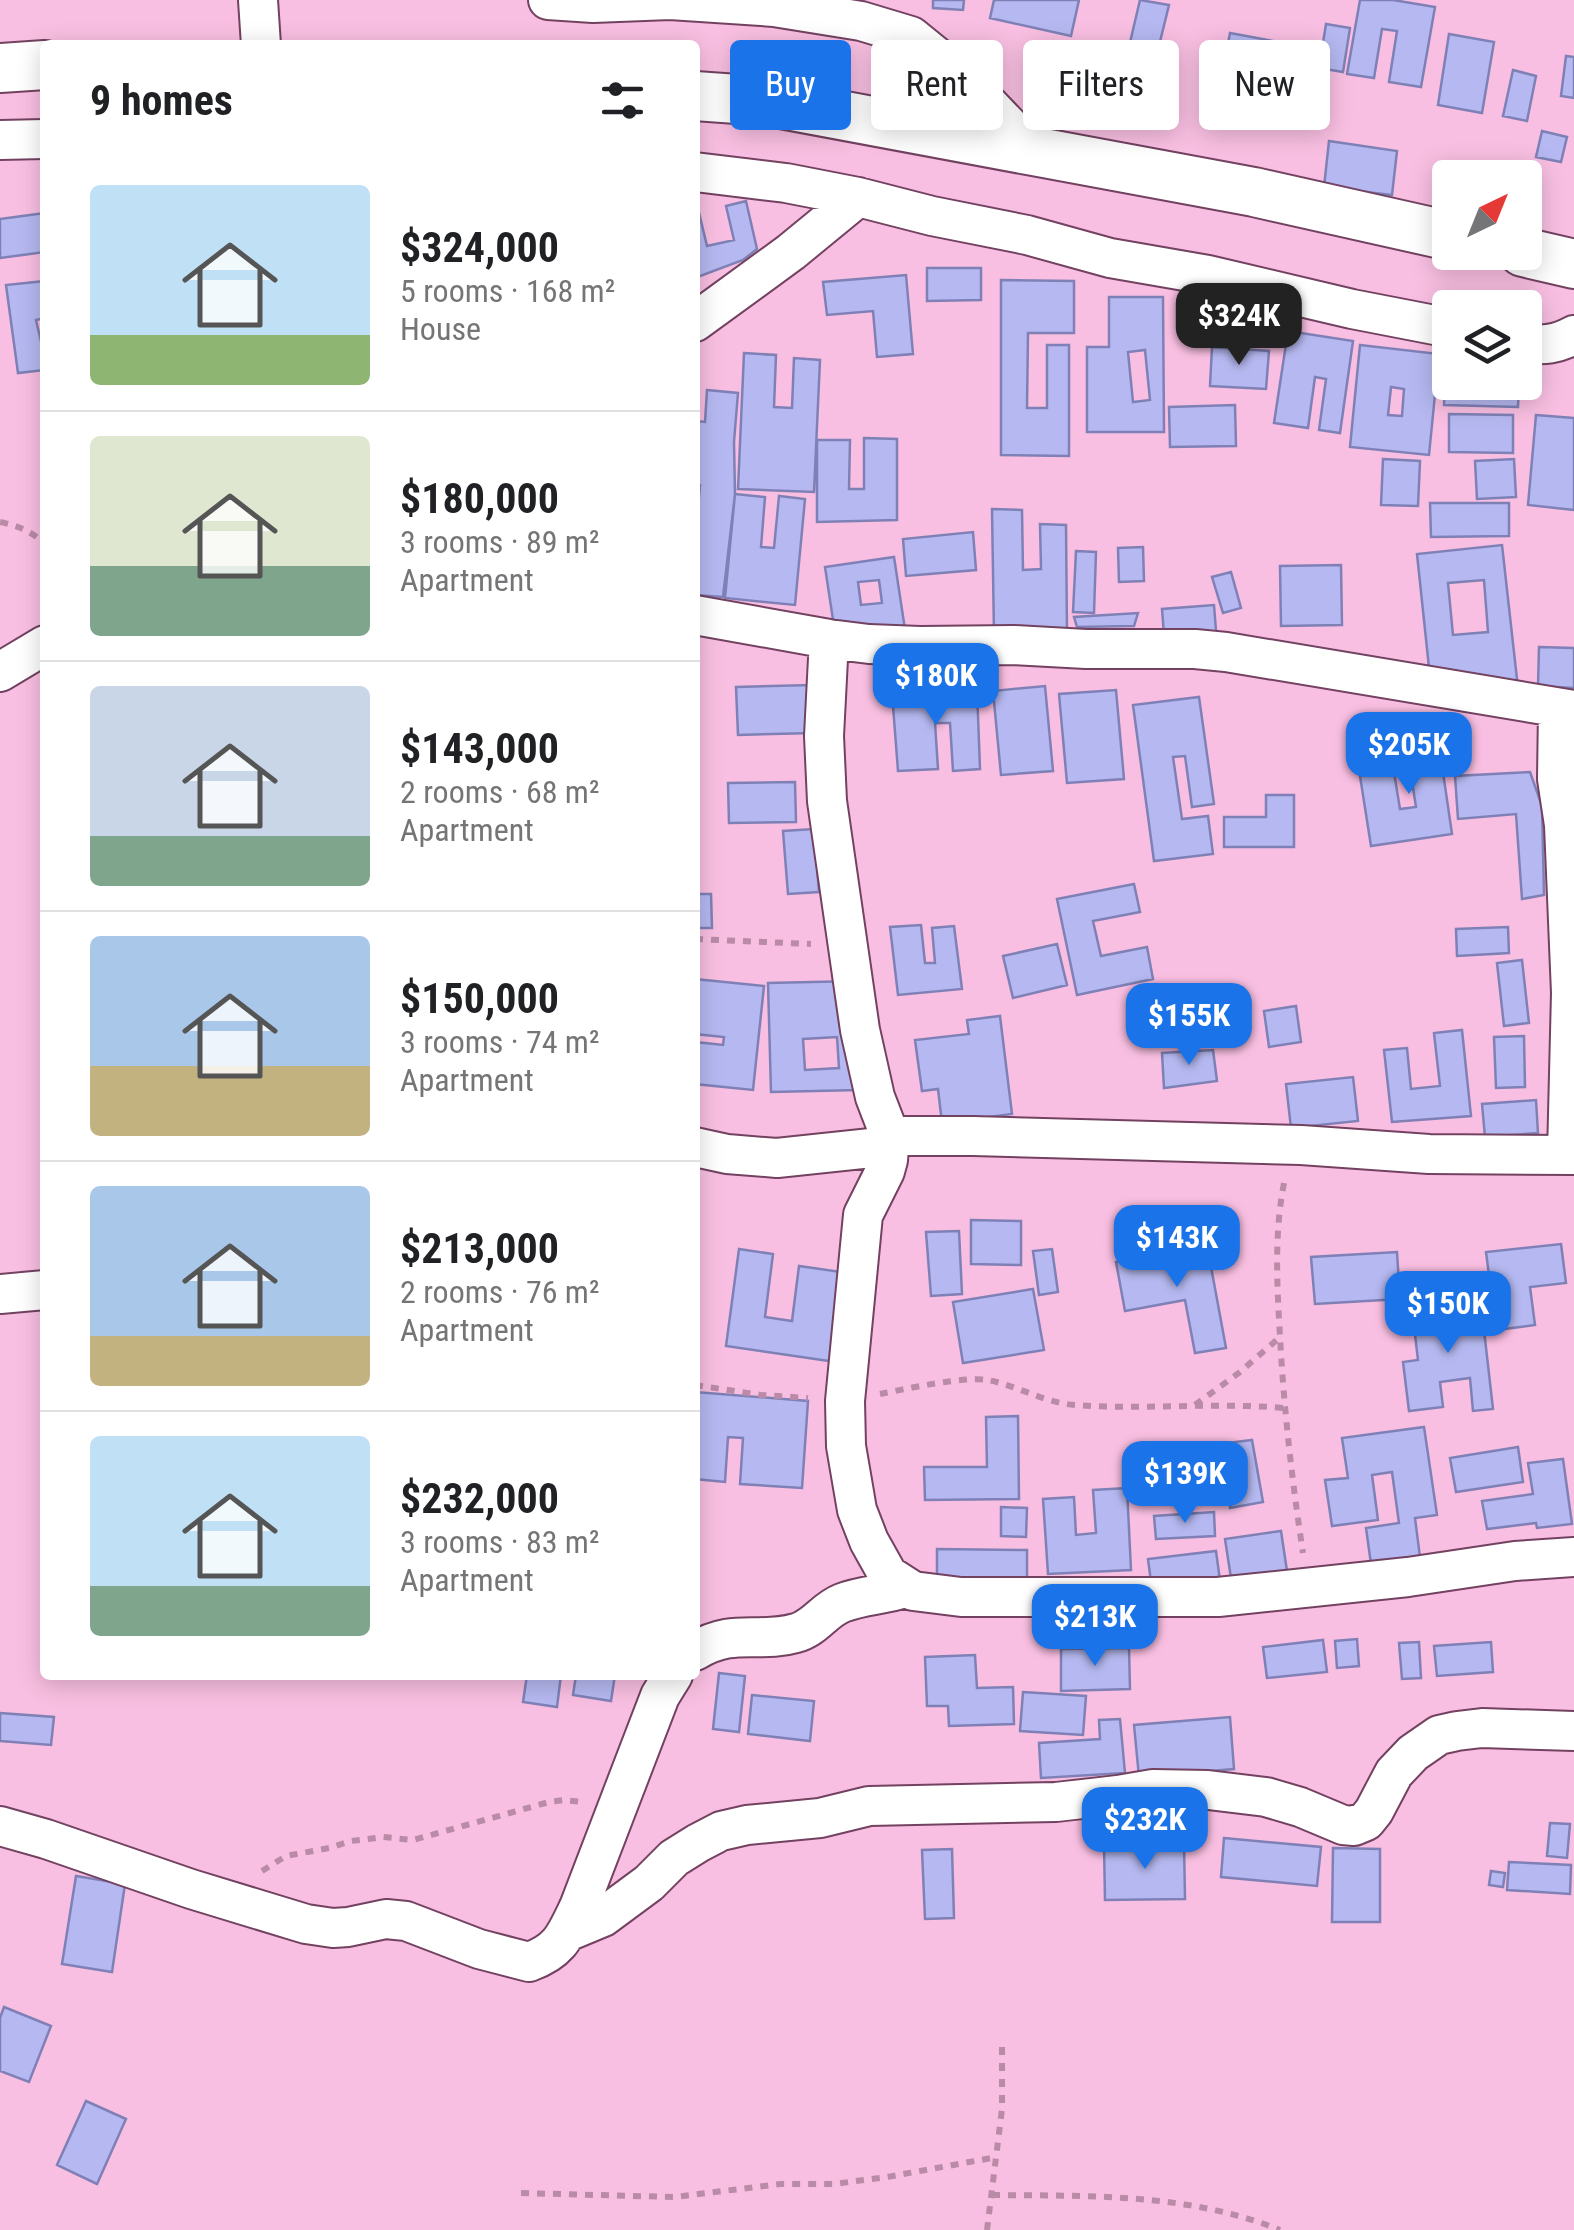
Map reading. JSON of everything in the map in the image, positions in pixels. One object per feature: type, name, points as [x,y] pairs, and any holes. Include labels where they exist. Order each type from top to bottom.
[{"type":"main road","points":[[0,68],[40,66]]},
{"type":"main road","points":[[700,96],[764,101],[1033,150],[1254,192],[1432,232]]},
{"type":"main road","points":[[1542,256],[1574,264]]},
{"type":"street","points":[[258,0],[260,40]]},
{"type":"street","points":[[548,0],[670,0],[774,7],[860,21],[911,36],[964,79],[1033,150]]},
{"type":"street","points":[[0,140],[40,139]]},
{"type":"street","points":[[700,173],[858,197],[1110,258],[1208,274],[1432,325]]},
{"type":"street","points":[[700,318],[858,197]]},
{"type":"street","points":[[1542,346],[1560,343],[1574,335]]},
{"type":"street","points":[[700,616],[829,639],[920,646],[1226,652],[1566,710],[1557,779],[1564,826],[1571,993],[1570,1155],[1429,1154],[1301,1145],[973,1136],[890,1141],[777,1158],[700,1148]]},
{"type":"street","points":[[829,639],[824,736],[827,800],[866,1060],[890,1141],[885,1171],[863,1216],[845,1401],[846,1446],[857,1510],[888,1576],[904,1588],[961,1598],[1218,1598],[1574,1557]]},
{"type":"street","points":[[0,672],[40,648]]},
{"type":"street","points":[[0,1294],[40,1290]]},
{"type":"street","points":[[700,1648],[717,1639],[798,1633],[845,1601],[904,1588]]},
{"type":"street","points":[[0,1826],[306,1924],[333,1928],[386,1919],[406,1920],[478,1949],[528,1962],[557,1948],[567,1932],[660,1696],[671,1680]]},
{"type":"street","points":[[567,1932],[613,1910],[674,1858],[698,1843],[721,1830],[747,1824],[820,1818],[869,1806],[1056,1802],[1153,1789],[1266,1796],[1354,1826],[1366,1821],[1374,1811],[1394,1773],[1412,1753],[1440,1736],[1482,1728],[1574,1731]]},
{"type":"path","points":[[0,522],[24,528],[40,539]]},
{"type":"path","points":[[700,939],[806,945],[847,939]]},
{"type":"path","points":[[1301,1145],[1284,1183],[1276,1238],[1283,1408],[1310,1588]]},
{"type":"path","points":[[1195,1405],[1280,1337]]},
{"type":"path","points":[[700,1386],[845,1401],[976,1378],[1076,1406],[1283,1408]]},
{"type":"path","points":[[238,1903],[247,1885],[286,1856],[370,1838],[414,1840],[549,1802],[618,1806]]},
{"type":"path","points":[[987,2230],[1002,2110],[1002,2045]]},
{"type":"path","points":[[521,2193],[674,2197],[780,2184],[834,2184],[997,2157]]},
{"type":"path","points":[[992,2195],[1150,2199],[1209,2207],[1280,2230]]},
{"type":"building","points":[[933,0],[964,0],[963,10],[933,8]]},
{"type":"building","points":[[994,0],[1079,0],[1071,36],[990,18]]},
{"type":"building","points":[[1140,0],[1169,5],[1160,40],[1131,40]]},
{"type":"building","points":[[1360,0],[1393,0],[1435,7],[1421,87],[1389,82],[1397,31],[1382,29],[1374,78],[1347,74]]},
{"type":"building","points":[[1326,24],[1350,28],[1343,72],[1330,70],[1330,40],[1323,40]]},
{"type":"building","points":[[1230,33],[1268,40],[1229,40]]},
{"type":"building","points":[[1449,34],[1494,42],[1482,113],[1438,105]]},
{"type":"building","points":[[1566,56],[1574,57],[1574,98],[1561,96]]},
{"type":"building","points":[[1513,70],[1536,76],[1527,121],[1503,116]]},
{"type":"building","points":[[1542,131],[1567,137],[1561,162],[1536,157]]},
{"type":"building","points":[[1329,141],[1397,151],[1392,195],[1324,187]]},
{"type":"building","points":[[746,201],[757,249],[743,260],[700,276],[700,217],[707,246],[734,240],[726,206]]},
{"type":"building","points":[[40,214],[40,253],[0,258],[0,219]]},
{"type":"building","points":[[927,268],[981,268],[981,300],[927,301]]},
{"type":"building","points":[[906,275],[913,354],[877,357],[873,311],[827,315],[823,282]]},
{"type":"building","points":[[1001,280],[1074,281],[1074,333],[1028,333],[1027,408],[1047,408],[1047,345],[1069,345],[1069,456],[1001,455]]},
{"type":"building","points":[[40,282],[40,319],[36,320],[40,371],[18,373],[6,285]]},
{"type":"building","points":[[1109,297],[1163,297],[1164,432],[1087,432],[1087,347],[1109,347]],"holes":[[[1145,350],[1150,400],[1133,402],[1128,352]]]},
{"type":"building","points":[[1288,331],[1353,341],[1340,433],[1319,430],[1326,379],[1315,377],[1308,428],[1274,423]]},
{"type":"building","points":[[1360,345],[1432,353],[1434,400],[1429,455],[1350,447]],"holes":[[[1391,387],[1404,389],[1402,416],[1388,415]]]},
{"type":"building","points":[[1212,347],[1269,351],[1266,389],[1210,386]]},
{"type":"building","points":[[744,353],[776,355],[774,407],[792,408],[794,358],[820,360],[814,492],[738,489]]},
{"type":"building","points":[[707,390],[738,393],[735,494],[723,597],[700,595],[700,422],[705,422]]},
{"type":"building","points":[[1444,400],[1518,400],[1518,407],[1444,405]]},
{"type":"building","points":[[1235,405],[1236,446],[1170,447],[1169,407]]},
{"type":"building","points":[[1449,414],[1513,415],[1513,453],[1449,452]]},
{"type":"building","points":[[1536,415],[1574,418],[1574,510],[1528,505]]},
{"type":"building","points":[[864,438],[897,439],[897,520],[817,522],[817,440],[850,440],[849,489],[864,489]]},
{"type":"building","points":[[1383,459],[1420,461],[1418,506],[1381,505]]},
{"type":"building","points":[[1514,459],[1516,497],[1477,499],[1475,461]]},
{"type":"building","points":[[735,494],[765,497],[761,547],[774,548],[779,496],[805,499],[795,605],[725,598]]},
{"type":"building","points":[[1430,503],[1509,503],[1509,536],[1431,537]]},
{"type":"building","points":[[992,509],[1022,510],[1023,570],[1041,569],[1040,524],[1066,525],[1067,634],[994,635]]},
{"type":"building","points":[[973,532],[976,570],[906,576],[903,539]]},
{"type":"building","points":[[1502,545],[1518,688],[1432,696],[1417,554]],"holes":[[[1484,580],[1488,632],[1453,635],[1448,583]]]},
{"type":"building","points":[[1143,547],[1144,581],[1119,582],[1118,548]]},
{"type":"building","points":[[1076,551],[1096,552],[1094,613],[1073,612]]},
{"type":"building","points":[[894,557],[906,636],[837,646],[825,567]],"holes":[[[879,580],[882,603],[861,605],[858,582]]]},
{"type":"building","points":[[1341,565],[1342,625],[1281,626],[1280,566]]},
{"type":"building","points":[[1231,572],[1241,608],[1223,613],[1212,577]]},
{"type":"building","points":[[1214,605],[1216,631],[1164,635],[1162,609]]},
{"type":"building","points":[[1138,613],[1134,626],[1077,627],[1074,617]]},
{"type":"building","points":[[1539,647],[1574,648],[1574,688],[1538,686]]},
{"type":"building","points":[[812,685],[814,733],[738,735],[736,687]]},
{"type":"building","points":[[1045,686],[1053,771],[1001,775],[993,691]]},
{"type":"building","points":[[977,689],[980,769],[953,771],[950,723],[935,723],[938,769],[898,771],[892,693]]},
{"type":"building","points":[[1116,690],[1124,779],[1067,783],[1059,694]]},
{"type":"building","points":[[1199,697],[1214,804],[1192,807],[1185,756],[1173,757],[1182,819],[1208,816],[1213,854],[1154,861],[1133,705]]},
{"type":"building","points":[[1437,731],[1452,834],[1371,846],[1360,776],[1394,772],[1400,809],[1416,807],[1405,736]]},
{"type":"building","points":[[1530,772],[1542,806],[1544,895],[1522,899],[1516,814],[1458,819],[1455,776]]},
{"type":"building","points":[[795,782],[796,822],[729,823],[728,783]]},
{"type":"building","points":[[1266,795],[1294,795],[1294,847],[1224,847],[1224,817],[1266,817]]},
{"type":"building","points":[[814,829],[819,892],[788,894],[783,831]]},
{"type":"building","points":[[1134,884],[1140,912],[1093,921],[1101,956],[1147,947],[1153,979],[1077,995],[1057,899]]},
{"type":"building","points":[[700,894],[711,894],[712,928],[700,928]]},
{"type":"building","points":[[921,925],[925,963],[935,963],[932,928],[954,926],[962,989],[898,995],[890,927]]},
{"type":"building","points":[[1508,927],[1509,953],[1457,956],[1456,929]]},
{"type":"building","points":[[1057,944],[1067,985],[1013,998],[1003,956]]},
{"type":"building","points":[[1522,960],[1529,1023],[1504,1026],[1497,963]]},
{"type":"building","points":[[700,980],[764,986],[753,1090],[700,1085],[700,1043],[723,1045],[724,1037],[700,1035]]},
{"type":"building","points":[[856,981],[859,1090],[771,1092],[768,983]],"holes":[[[837,1037],[839,1068],[805,1070],[803,1039]]]},
{"type":"building","points":[[1296,1006],[1301,1042],[1269,1047],[1264,1011]]},
{"type":"building","points":[[1000,1016],[1012,1114],[942,1123],[938,1089],[922,1091],[915,1040],[969,1034],[967,1020]]},
{"type":"building","points":[[1462,1030],[1471,1116],[1392,1122],[1384,1050],[1407,1048],[1411,1089],[1440,1086],[1434,1033]]},
{"type":"building","points":[[1524,1036],[1525,1087],[1496,1088],[1494,1037]]},
{"type":"building","points":[[1213,1050],[1217,1081],[1164,1088],[1162,1053]]},
{"type":"building","points":[[1353,1077],[1358,1121],[1291,1128],[1286,1084]]},
{"type":"building","points":[[1536,1100],[1538,1133],[1485,1137],[1482,1104]]},
{"type":"building","points":[[971,1220],[1021,1221],[1021,1265],[971,1264]]},
{"type":"building","points":[[959,1231],[962,1294],[931,1296],[926,1232]]},
{"type":"building","points":[[1561,1244],[1566,1283],[1530,1287],[1535,1325],[1496,1330],[1486,1252]]},
{"type":"building","points":[[1207,1245],[1226,1348],[1195,1353],[1185,1300],[1125,1311],[1116,1262]]},
{"type":"building","points":[[739,1249],[773,1254],[765,1317],[792,1321],[799,1266],[848,1273],[836,1362],[726,1346]]},
{"type":"building","points":[[1052,1249],[1058,1292],[1039,1295],[1033,1251]]},
{"type":"building","points":[[1397,1252],[1400,1299],[1315,1304],[1311,1257]]},
{"type":"building","points":[[1033,1289],[1044,1350],[963,1363],[953,1302]]},
{"type":"building","points":[[1480,1295],[1493,1409],[1473,1411],[1470,1378],[1440,1382],[1443,1407],[1409,1411],[1403,1362],[1418,1360],[1411,1301],[1436,1298],[1440,1333],[1462,1330],[1459,1298]]},
{"type":"building","points":[[700,1392],[808,1401],[802,1488],[740,1484],[743,1438],[728,1437],[725,1482],[700,1480]]},
{"type":"building","points":[[1018,1416],[1019,1499],[925,1500],[924,1467],[987,1467],[986,1417]]},
{"type":"building","points":[[1424,1427],[1437,1515],[1415,1518],[1420,1557],[1371,1564],[1366,1528],[1399,1523],[1392,1472],[1372,1475],[1378,1520],[1332,1526],[1325,1480],[1348,1478],[1342,1438]]},
{"type":"building","points":[[1252,1440],[1263,1502],[1230,1508],[1227,1443]]},
{"type":"building","points":[[1518,1447],[1523,1482],[1456,1492],[1450,1458]]},
{"type":"building","points":[[1563,1459],[1572,1524],[1537,1528],[1536,1523],[1487,1529],[1482,1501],[1533,1494],[1528,1463]]},
{"type":"building","points":[[1127,1488],[1131,1570],[1048,1574],[1043,1499],[1074,1497],[1076,1535],[1096,1533],[1093,1490]]},
{"type":"building","points":[[1001,1507],[1027,1508],[1026,1537],[1001,1536]]},
{"type":"building","points":[[1214,1512],[1215,1536],[1156,1539],[1154,1516]]},
{"type":"building","points":[[1281,1531],[1287,1571],[1231,1578],[1225,1539]]},
{"type":"building","points":[[937,1549],[1027,1550],[1027,1579],[937,1578]]},
{"type":"building","points":[[1216,1551],[1221,1588],[1153,1597],[1148,1559]]},
{"type":"building","points":[[1357,1639],[1359,1666],[1337,1668],[1335,1641]]},
{"type":"building","points":[[1323,1640],[1327,1672],[1267,1678],[1263,1647]]},
{"type":"building","points":[[1419,1642],[1421,1678],[1402,1679],[1399,1643]]},
{"type":"building","points":[[1491,1642],[1493,1672],[1437,1676],[1434,1646]]},
{"type":"building","points":[[1129,1648],[1130,1689],[1061,1691],[1061,1649]]},
{"type":"building","points":[[975,1655],[977,1688],[1013,1687],[1014,1724],[949,1726],[948,1706],[927,1706],[925,1657]]},
{"type":"building","points":[[719,1673],[745,1676],[739,1732],[713,1729]]},
{"type":"building","points":[[526,1680],[560,1680],[557,1707],[523,1702]]},
{"type":"building","points":[[575,1680],[614,1680],[611,1701],[573,1695]]},
{"type":"building","points":[[1023,1692],[1086,1696],[1083,1735],[1020,1731]]},
{"type":"building","points":[[752,1695],[814,1701],[810,1741],[748,1734]]},
{"type":"building","points":[[0,1713],[54,1717],[51,1745],[0,1741]]},
{"type":"building","points":[[1230,1717],[1234,1769],[1139,1777],[1134,1725]]},
{"type":"building","points":[[1120,1719],[1125,1773],[1041,1778],[1039,1743],[1100,1739],[1099,1720]]},
{"type":"building","points":[[1550,1823],[1570,1824],[1567,1858],[1547,1856]]},
{"type":"building","points":[[1224,1838],[1321,1847],[1317,1886],[1221,1877]]},
{"type":"building","points":[[1184,1843],[1185,1899],[1105,1900],[1104,1845]]},
{"type":"building","points":[[1333,1848],[1380,1849],[1380,1922],[1332,1922]]},
{"type":"building","points":[[952,1849],[954,1918],[925,1919],[922,1850]]},
{"type":"building","points":[[1509,1862],[1571,1865],[1570,1894],[1507,1890]]},
{"type":"building","points":[[1491,1871],[1505,1873],[1503,1887],[1489,1885]]},
{"type":"building","points":[[76,1876],[125,1884],[112,1972],[62,1964]]},
{"type":"building","points":[[4,2007],[51,2026],[29,2082],[0,2071],[0,2018]]},
{"type":"building","points":[[86,2101],[126,2119],[97,2184],[57,2165]]}]
